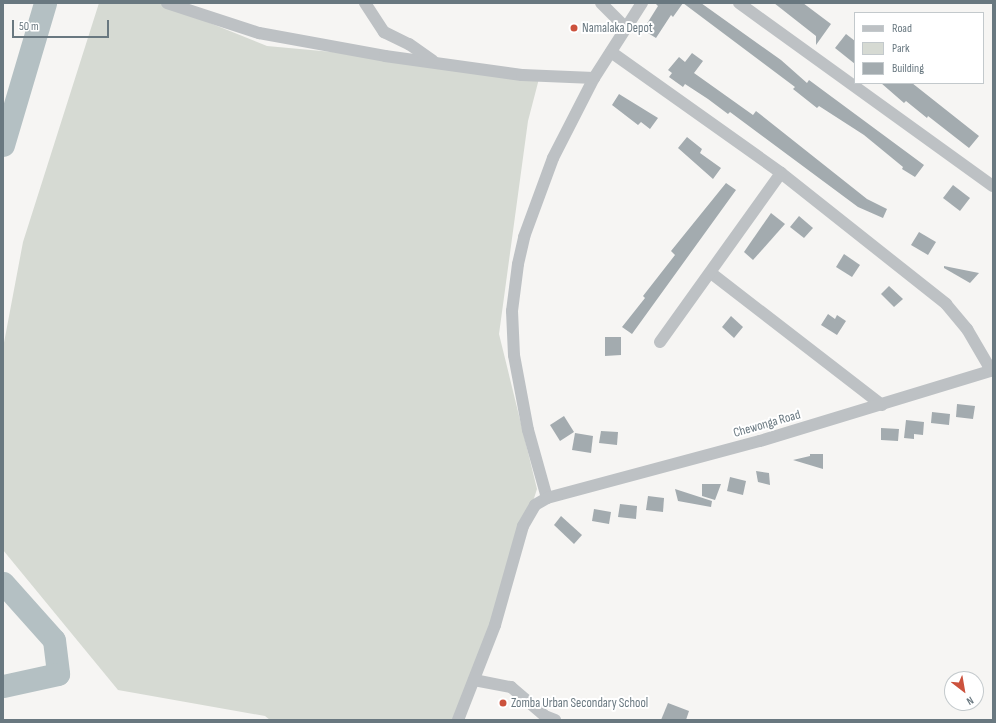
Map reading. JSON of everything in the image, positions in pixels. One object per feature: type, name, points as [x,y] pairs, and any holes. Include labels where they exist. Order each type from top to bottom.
[{"type":"street","points":[[167,3],[259,33],[436,63],[522,75],[594,78]]},
{"type":"street","points":[[365,3],[384,32],[409,44],[436,63]]},
{"type":"street","points":[[601,3],[626,28]]},
{"type":"street","points":[[458,720],[495,625],[525,520],[531,509],[547,498],[528,430],[514,355],[512,311],[514,287],[524,237],[545,178],[594,78],[642,3]]},
{"type":"street","points":[[739,3],[993,186]]},
{"type":"street","points":[[611,52],[781,173],[946,304],[967,329],[992,370]]},
{"type":"street","points":[[660,342],[711,273],[781,173]]},
{"type":"street","points":[[711,273],[882,404]]},
{"type":"street","name":"Chewonga Road","points":[[547,498],[760,441],[992,370]]},
{"type":"street","points":[[474,680],[511,687],[545,716],[555,720]]},
{"type":"green space","points":[[99,3],[160,3],[267,46],[541,71],[528,121],[499,334],[537,489],[463,720],[270,720],[265,716],[118,690],[3,550],[3,348],[23,242]]},
{"type":"building","points":[[655,3],[683,3],[673,17],[671,15],[656,38],[643,30],[658,6]]},
{"type":"building","points":[[683,3],[701,3],[781,60],[807,83],[809,80],[924,165],[915,177],[902,169],[903,167],[864,135],[819,106],[817,108],[793,89],[795,87]]},
{"type":"building","points":[[774,3],[803,3],[831,24],[816,45],[816,36]]},
{"type":"building","points":[[846,34],[854,40],[854,63],[835,48]]},
{"type":"building","points":[[692,53],[703,61],[694,73],[753,115],[756,111],[867,199],[887,209],[883,218],[858,207],[730,112],[728,114],[685,84],[683,87],[669,77],[672,73],[668,70],[679,57],[685,62]]},
{"type":"building","points":[[882,84],[913,84],[979,136],[969,148],[928,116],[927,118],[906,101],[904,103]]},
{"type":"building","points":[[619,94],[658,118],[650,129],[641,122],[638,125],[612,105]]},
{"type":"building","points":[[687,137],[702,149],[700,153],[721,168],[713,179],[678,148]]},
{"type":"building","points":[[726,183],[736,190],[632,334],[622,327],[645,298],[643,296],[675,255],[671,251]]},
{"type":"building","points":[[953,185],[970,198],[960,211],[943,198]]},
{"type":"building","points":[[771,213],[785,224],[753,260],[744,252]]},
{"type":"building","points":[[799,216],[813,228],[804,238],[790,227]]},
{"type":"building","points":[[919,232],[936,242],[928,255],[911,245]]},
{"type":"building","points":[[844,254],[860,265],[852,277],[836,267]]},
{"type":"building","points":[[944,266],[979,273],[970,283],[944,268]]},
{"type":"building","points":[[889,286],[903,299],[894,307],[881,294]]},
{"type":"building","points":[[828,314],[835,319],[837,315],[846,321],[837,335],[821,325]]},
{"type":"building","points":[[731,316],[743,327],[734,338],[722,327]]},
{"type":"building","points":[[605,337],[621,337],[621,355],[605,356]]},
{"type":"building","points":[[957,404],[975,406],[973,419],[956,417]]},
{"type":"building","points":[[932,412],[950,414],[949,425],[931,423]]},
{"type":"building","points":[[564,416],[574,432],[560,441],[550,425]]},
{"type":"building","points":[[906,420],[924,422],[923,435],[914,434],[914,439],[904,438]]},
{"type":"building","points":[[881,428],[899,429],[898,441],[881,440]]},
{"type":"building","points":[[601,431],[618,432],[617,445],[599,443]]},
{"type":"building","points":[[575,433],[593,436],[591,453],[572,450]]},
{"type":"building","points":[[810,454],[823,454],[823,469],[793,460],[810,456]]},
{"type":"building","points":[[756,471],[769,473],[770,485],[758,482]]},
{"type":"building","points":[[730,477],[746,481],[743,495],[727,491]]},
{"type":"building","points":[[702,484],[721,484],[715,500],[702,496]]},
{"type":"building","points":[[675,489],[712,501],[711,507],[678,501]]},
{"type":"building","points":[[648,496],[664,498],[663,512],[646,510]]},
{"type":"building","points":[[620,504],[637,506],[636,519],[618,517]]},
{"type":"building","points":[[594,509],[611,512],[609,524],[592,521]]},
{"type":"building","points":[[561,516],[582,535],[574,544],[554,525]]},
{"type":"building","points":[[668,703],[689,711],[686,720],[661,720]]},
{"type":"waterway","points":[[3,145],[45,3]]},
{"type":"waterway","points":[[3,583],[54,640],[58,674],[3,686]]},
{"type":"place","name":"Namalaka Depot","points":[[574,28]]},
{"type":"place","name":"Zomba Urban Secondary School","points":[[503,703]]}]
